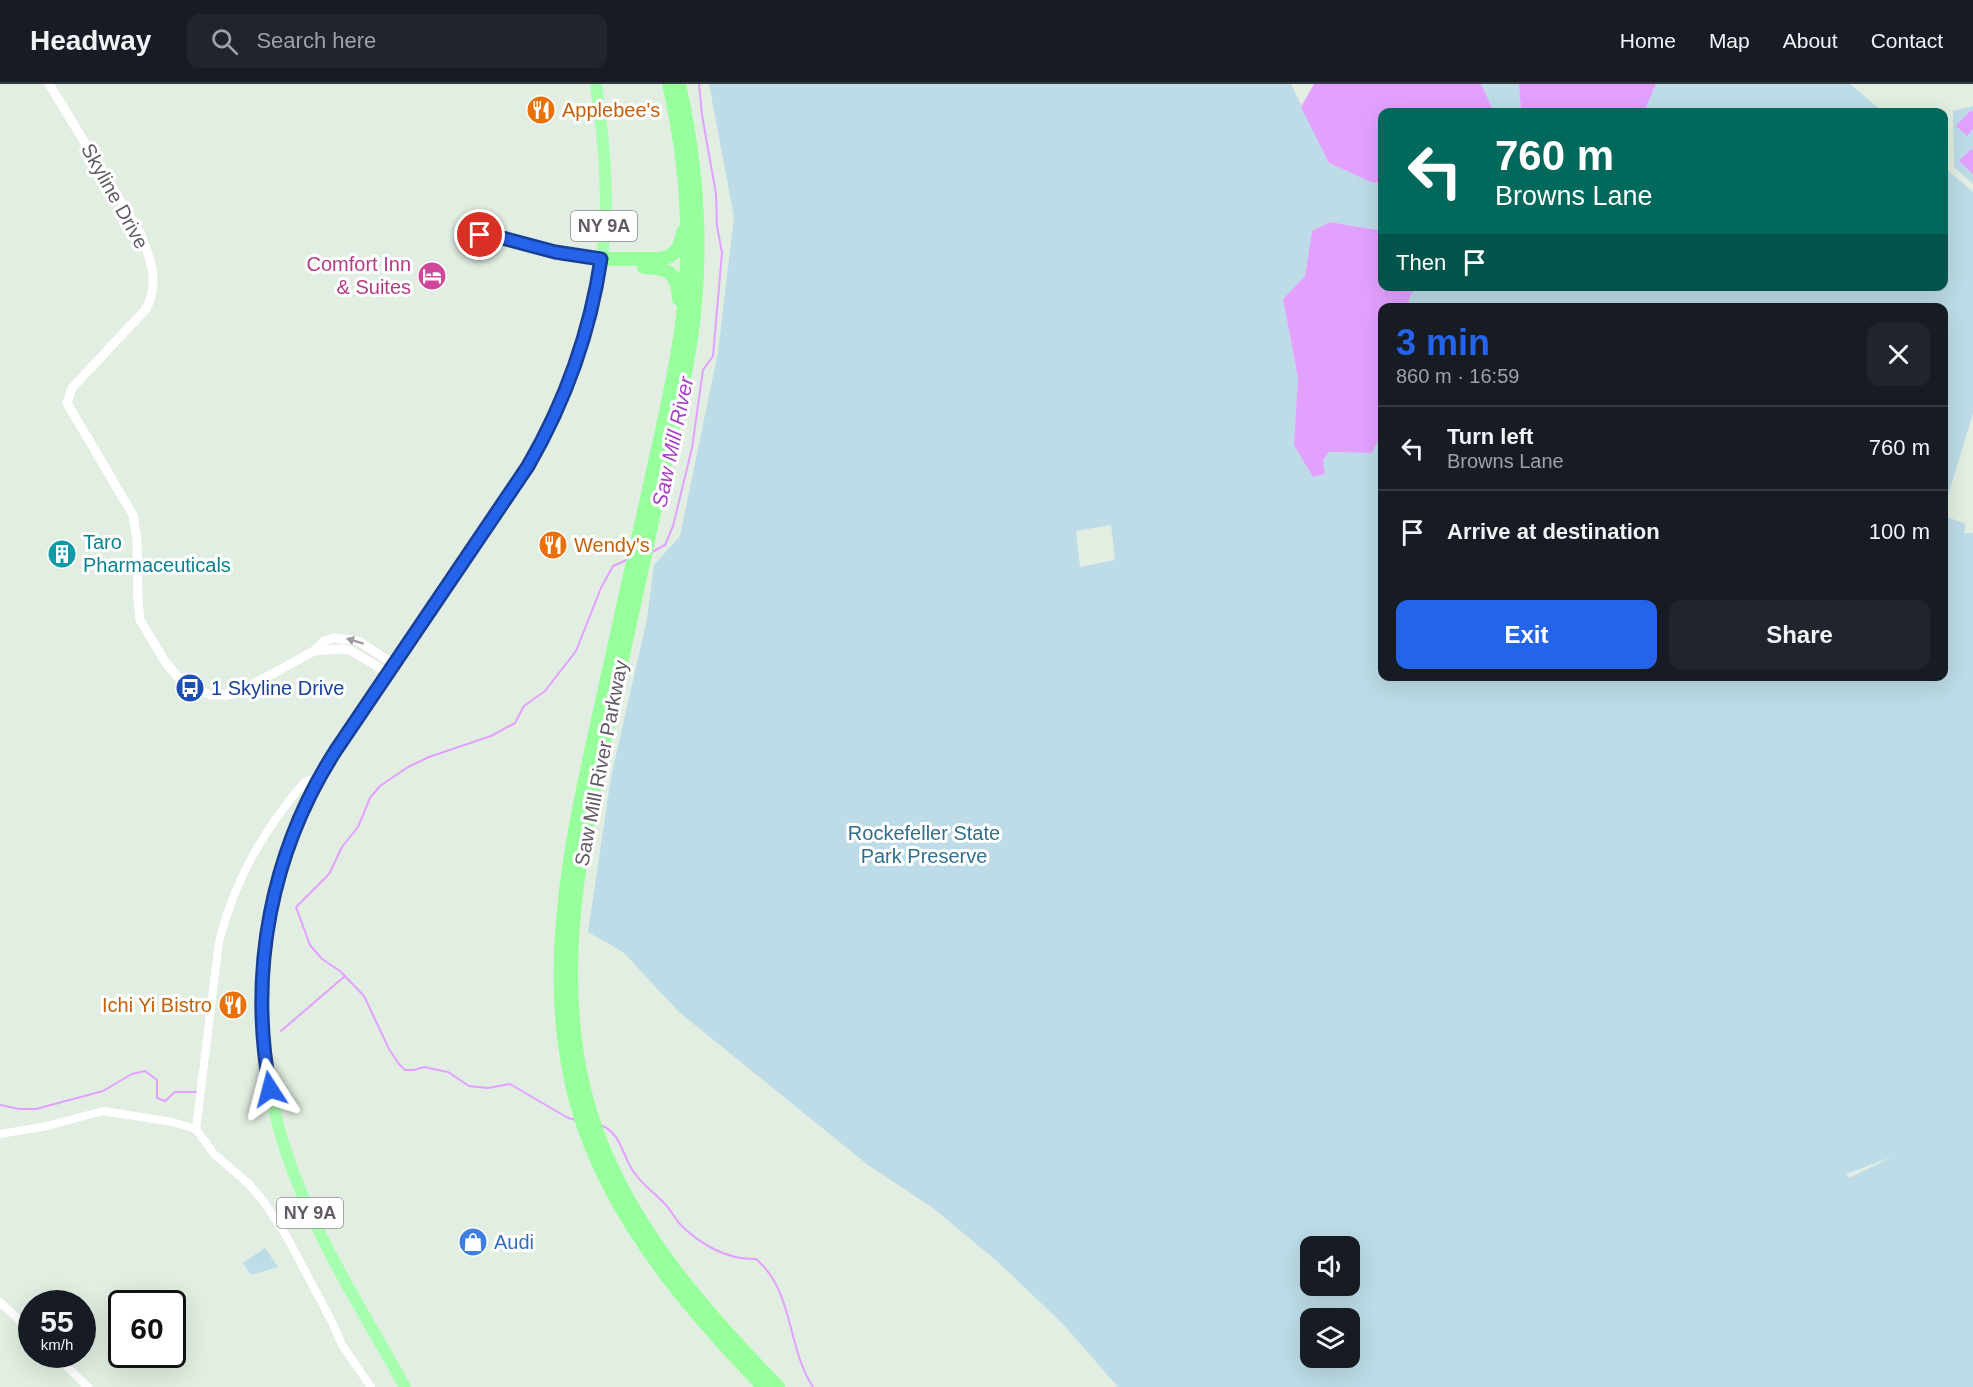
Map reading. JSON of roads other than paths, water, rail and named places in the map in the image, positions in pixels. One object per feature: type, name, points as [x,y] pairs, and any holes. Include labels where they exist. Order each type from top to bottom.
[{"type":"highway","name":"Saw Mill River Parkway","points":[[640,555],[680,338],[687,260],[686,191],[679,134],[669,84]]},
{"type":"highway","name":"Saw Mill River Parkway","points":[[679,84],[689,134],[696,192],[697,280],[686,367],[578,811],[565,898],[560,956],[562,1016],[570,1074],[609,1185],[656,1261],[711,1330],[764,1387]]},
{"type":"highway","points":[[601,259],[660,260],[672,255],[682,240],[686,191]]},
{"type":"highway","points":[[601,259],[619,265],[660,268],[672,275],[678,287],[680,338]]},
{"type":"highway","name":"Saw Mill River Parkway","points":[[588,1124],[627,1197],[664,1254],[719,1323],[778,1387]]},
{"type":"main road","name":"NY 9A","points":[[405,1387],[306,1204],[285,1148],[267,1076],[264,1043],[262,996],[270,910],[287,846],[317,781],[391,668],[513,491],[547,433],[565,393],[582,344],[595,293],[604,239],[605,177],[596,84]]},
{"type":"street","name":"Skyline Drive","points":[[49,84],[140,233],[155,277],[153,297],[146,309],[72,388],[67,403],[133,515],[137,540],[138,609],[142,625],[165,663],[179,680],[190,688],[211,695],[233,694],[246,690],[314,651],[350,650],[391,668]]},
{"type":"street","points":[[460,236],[499,237],[555,252],[601,259]]},
{"type":"street","points":[[196,1129],[219,942],[227,912],[250,861],[274,823],[306,782],[317,781]]},
{"type":"street","points":[[0,1134],[47,1126],[103,1111],[172,1122],[196,1129],[214,1154],[249,1184],[270,1211],[287,1237],[342,1345],[371,1387]]},
{"type":"street","points":[[0,1302],[18,1319]]},
{"type":"street","points":[[68,1368],[88,1387]]},
{"type":"waterway","name":"Saw Mill River","points":[[652,552],[665,545],[673,526],[692,448],[703,370],[713,356],[722,253],[717,226],[716,194],[699,84]]},
{"type":"waterway","name":"Saw Mill River","points":[[576,1120],[568,1118],[510,1084],[488,1088],[469,1086],[448,1072],[424,1067],[405,1070],[389,1049],[364,996],[340,971],[322,959],[310,945],[296,907],[329,874],[342,847],[358,827],[370,798],[380,786],[408,767],[429,757],[491,736],[515,723],[524,706],[545,691],[576,651],[601,588],[613,566],[629,559]]},
{"type":"waterway","points":[[281,1031],[345,976]]},
{"type":"waterway","points":[[0,1105],[19,1109],[36,1109],[103,1091],[132,1074],[145,1071],[157,1080],[157,1098],[165,1101],[175,1092],[197,1092]]},
{"type":"waterway","name":"Saw Mill River","points":[[600,1125],[607,1128],[617,1138],[629,1165],[637,1176],[667,1206],[687,1231],[724,1254],[756,1259],[768,1272],[784,1303],[798,1355],[813,1387]]},
{"type":"place","name":"Applebee's","points":[[541,110]]},
{"type":"place","name":"Comfort Inn & Suites","points":[[432,276]]},
{"type":"place","name":"Wendy's","points":[[553,545]]},
{"type":"place","name":"Taro Pharmaceuticals","points":[[62,554]]},
{"type":"place","name":"1 Skyline Drive","points":[[190,688]]},
{"type":"place","name":"Ichi Yi Bistro","points":[[233,1005]]},
{"type":"place","name":"Audi","points":[[473,1242]]},
{"type":"park label","name":"Rockefeller State Park Preserve","points":[[924,844]]}]
